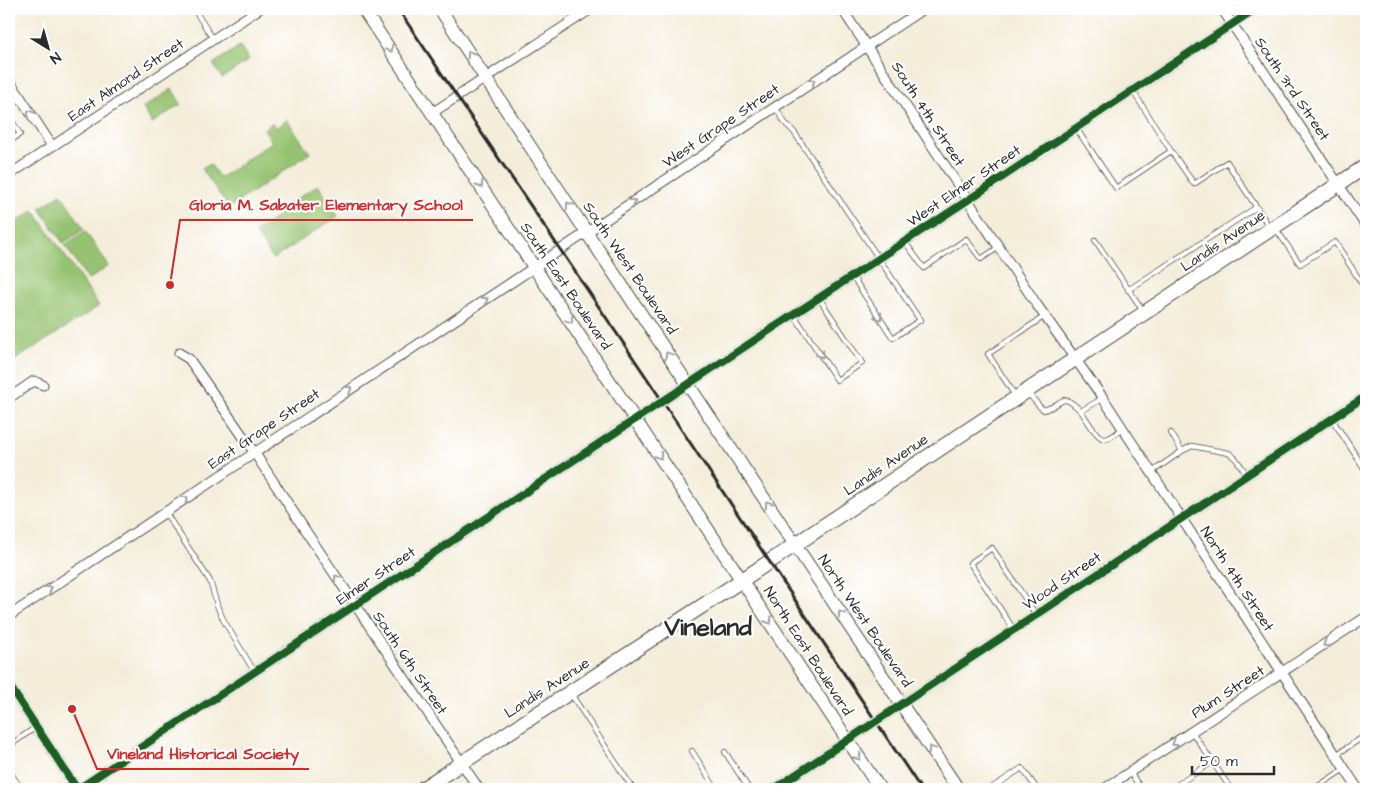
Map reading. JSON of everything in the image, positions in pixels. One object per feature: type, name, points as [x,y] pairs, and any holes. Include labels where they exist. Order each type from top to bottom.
[{"type":"main road","name":"South East Boulevard","points":[[363,9],[742,580]]},
{"type":"main road","name":"South West Boulevard","points":[[440,9],[795,545]]},
{"type":"main road","name":"Landis Avenue","points":[[422,789],[742,580],[1366,166]]},
{"type":"main road","name":"North West Boulevard","points":[[795,545],[958,789]]},
{"type":"main road","name":"North East Boulevard","points":[[742,580],[880,789]]},
{"type":"street","points":[[432,113],[591,9]]},
{"type":"street","name":"South 4th Street","points":[[842,9],[1075,359]]},
{"type":"street","name":"West Grape Street","points":[[534,267],[923,9]]},
{"type":"street","name":"South 3rd Street","points":[[1222,9],[1366,226]]},
{"type":"street","name":"West Elmer Street","points":[[688,385],[1255,9]]},
{"type":"street","name":"East Almond Street","points":[[9,175],[254,10]]},
{"type":"street","points":[[9,80],[52,146]]},
{"type":"street","name":"East Grape Street","points":[[9,616],[534,267]]},
{"type":"street","name":"South 6th Street","points":[[179,354],[189,359],[254,452],[479,789]]},
{"type":"street","name":"North 4th Street","points":[[1075,359],[1103,398],[1358,789]]},
{"type":"street","points":[[9,398],[34,381],[44,386]]},
{"type":"street","name":"Elmer Street","points":[[78,789],[688,385]]},
{"type":"street","name":"Wood Street","points":[[774,789],[1366,396]]},
{"type":"street","name":"Plum Street","points":[[1104,789],[1366,617]]},
{"type":"street","points":[[9,685],[78,789]]},
{"type":"lane","points":[[194,9],[213,39]]},
{"type":"lane","points":[[1132,91],[1194,184],[1227,162],[1256,207],[1300,264],[1335,242],[1366,290]]},
{"type":"lane","points":[[9,105],[20,97]]},
{"type":"lane","points":[[775,107],[785,123],[794,132],[920,320],[893,338],[852,276]]},
{"type":"lane","points":[[9,116],[20,134],[9,142]]},
{"type":"lane","points":[[1076,128],[1116,188],[1171,151]]},
{"type":"lane","points":[[1128,290],[1256,207]]},
{"type":"lane","points":[[905,242],[924,268],[966,239],[981,259],[999,247]]},
{"type":"lane","points":[[1095,240],[1144,313]]},
{"type":"lane","points":[[794,314],[837,380],[862,363],[819,298]]},
{"type":"lane","points":[[1045,316],[988,354],[1021,395],[1044,410],[1067,400],[1071,401],[1081,411],[1102,439],[1108,438],[1122,429]]},
{"type":"lane","points":[[1081,411],[1103,398]]},
{"type":"lane","points":[[1332,419],[1366,471]]},
{"type":"lane","points":[[1171,433],[1182,451]]},
{"type":"lane","points":[[1150,472],[1192,446],[1229,453],[1236,459],[1247,475]]},
{"type":"lane","points":[[165,512],[210,581],[218,608],[255,672]]},
{"type":"lane","points":[[1014,630],[970,563],[992,548],[1036,615]]},
{"type":"lane","points":[[570,692],[630,788]]},
{"type":"lane","points":[[9,746],[36,726]]},
{"type":"lane","points":[[1192,732],[1231,789]]},
{"type":"lane","points":[[1336,755],[1366,734]]},
{"type":"lane","points":[[692,751],[716,789]]},
{"type":"lane","points":[[725,752],[749,789]]},
{"type":"lane","points":[[1171,789],[1212,762]]},
{"type":"lane","points":[[990,789],[1022,768],[1036,789]]},
{"type":"lane","points":[[1314,789],[1344,769]]},
{"type":"lane","points":[[9,770],[21,789]]},
{"type":"lane","points":[[1130,772],[1141,789]]},
{"type":"green space","points":[[240,46],[249,60],[222,78],[213,64]]},
{"type":"green space","points":[[172,89],[181,104],[152,123],[143,108]]},
{"type":"green space","points":[[287,120],[310,153],[229,208],[202,169],[210,164],[220,178],[272,142],[264,129],[272,123],[276,128]]},
{"type":"green space","points":[[318,185],[338,216],[273,259],[255,232],[279,216],[277,212]]},
{"type":"green space","points":[[61,194],[84,229],[63,243],[40,208]]},
{"type":"green space","points":[[34,210],[99,306],[9,364],[9,227]]},
{"type":"green space","points":[[85,231],[109,266],[88,280],[65,245]]},
{"type":"railway","points":[[398,9],[921,789]]},
{"type":"cycle path","points":[[78,789],[1255,9]]},
{"type":"cycle path","points":[[774,789],[1366,396]]},
{"type":"cycle path","points":[[9,685],[77,789]]},
{"type":"place","name":"Gloria M. Sabater Elementary School","points":[[170,285]]},
{"type":"place","name":"Vineland Historical Society","points":[[72,709]]},
{"type":"district","name":"Vineland","points":[[708,627]]}]
